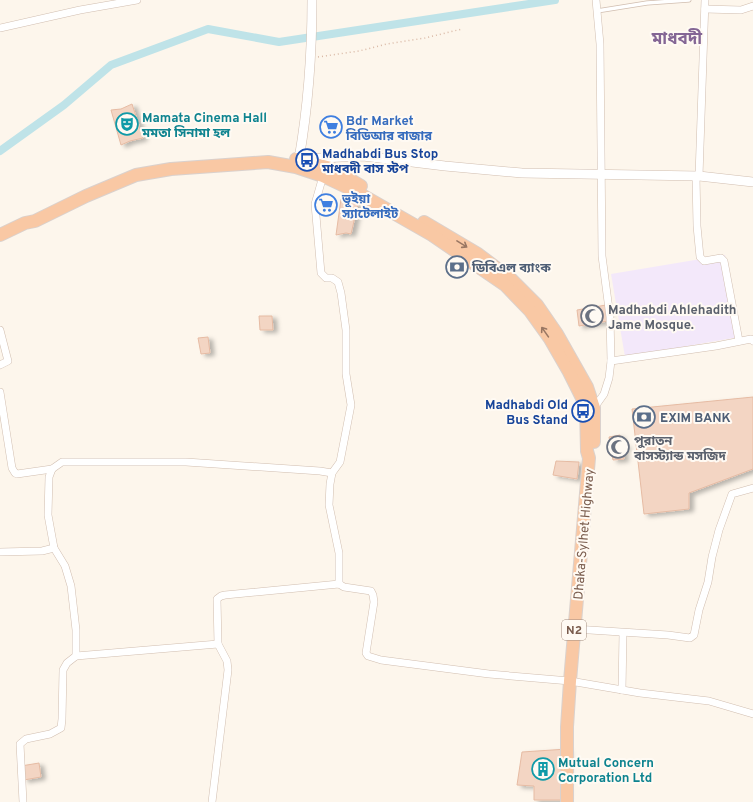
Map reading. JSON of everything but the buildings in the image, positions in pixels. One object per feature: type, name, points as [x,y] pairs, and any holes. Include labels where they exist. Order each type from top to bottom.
[{"type":"highway","name":"Dhaka-Sylhet Highway","points":[[25,223],[32,216],[82,190],[134,168],[170,163],[268,155],[299,159],[331,168],[358,185],[442,231],[478,254],[511,279],[536,305],[557,334],[586,387],[594,408],[593,451],[589,458]]},
{"type":"highway","name":"Dhaka-Sylhet Highway","points":[[0,235],[25,223],[35,221],[86,196],[136,175],[171,169],[268,162],[296,166],[323,176],[354,191],[432,235],[505,285],[530,310],[550,339],[570,372],[586,406],[587,451],[589,458],[567,727],[567,802]]},
{"type":"street","points":[[0,28],[80,10],[137,0]]},
{"type":"street","points":[[312,0],[310,58],[305,126],[299,159],[363,156],[445,166],[522,172],[698,176],[753,182]]},
{"type":"street","points":[[594,408],[604,394],[609,378],[611,361],[610,317],[602,256],[600,44],[596,0]]},
{"type":"street","points":[[705,0],[697,226],[700,257],[704,261],[721,258],[724,261],[738,341]]},
{"type":"street","points":[[705,9],[741,10],[753,6]]},
{"type":"street","points":[[323,176],[316,204],[321,273],[326,278],[332,278],[338,282],[341,293],[346,330],[346,374],[350,405],[340,462],[332,473],[328,505],[339,553],[339,584]]},
{"type":"street","points":[[0,330],[8,361],[0,365]]},
{"type":"street","points":[[611,361],[716,346],[751,339],[753,342]]},
{"type":"street","points":[[0,392],[12,468],[17,474],[52,469],[62,462],[186,462],[332,473]]},
{"type":"street","points":[[52,469],[49,477],[48,515],[54,548],[65,566],[71,586],[76,630],[76,656]]},
{"type":"street","points":[[574,629],[668,635],[690,638],[694,635],[699,610],[708,582],[712,557],[719,530],[732,494],[753,488]]},
{"type":"street","points":[[0,552],[42,551],[54,548]]},
{"type":"street","points":[[212,802],[228,670],[227,661],[218,644],[217,600],[221,596],[339,584],[344,587],[371,591],[374,602],[366,652],[368,656],[381,660],[489,674],[570,681],[622,690],[709,701],[753,714]]},
{"type":"street","points":[[622,690],[623,633]]},
{"type":"street","points":[[23,802],[20,744],[26,739],[50,734],[61,728],[62,670],[66,663],[76,656],[218,644]]},
{"type":"lane","points":[[596,11],[647,3],[689,0]]},
{"type":"path","points":[[310,58],[359,51],[462,29]]},
{"type":"shaded area","points":[[725,255],[739,337],[625,357],[611,274]]},
{"type":"waterway","points":[[0,151],[64,105],[111,65],[208,29],[279,42],[555,0]]},
{"type":"place","name":"Mamata Cinema Hall মমতা সিনামা হল","points":[[127,124]]},
{"type":"place","name":"Bdr Market বিডিআর বাজার","points":[[331,127]]},
{"type":"place","name":"Madhabdi Bus Stop মাধবদী বাস স্টপ","points":[[307,160]]},
{"type":"place","name":"ভূইয়া স্যাটেলাইট","points":[[326,205]]},
{"type":"place","name":"ডিবিএল ব্যাংক","points":[[457,267]]},
{"type":"place","name":"Madhabdi Ahlehadith Jame Mosque.","points":[[592,316]]},
{"type":"place","name":"Madhabdi Old Bus Stand","points":[[583,411]]},
{"type":"place","name":"EXIM BANK","points":[[644,417]]},
{"type":"place","name":"পুরাতন বাসস্ট্যান্ড মসজিদ","points":[[618,447]]},
{"type":"place","name":"Mutual Concern Corporation Ltd","points":[[543,769]]},
{"type":"district","name":"মাধবদী","points":[[677,38]]}]
